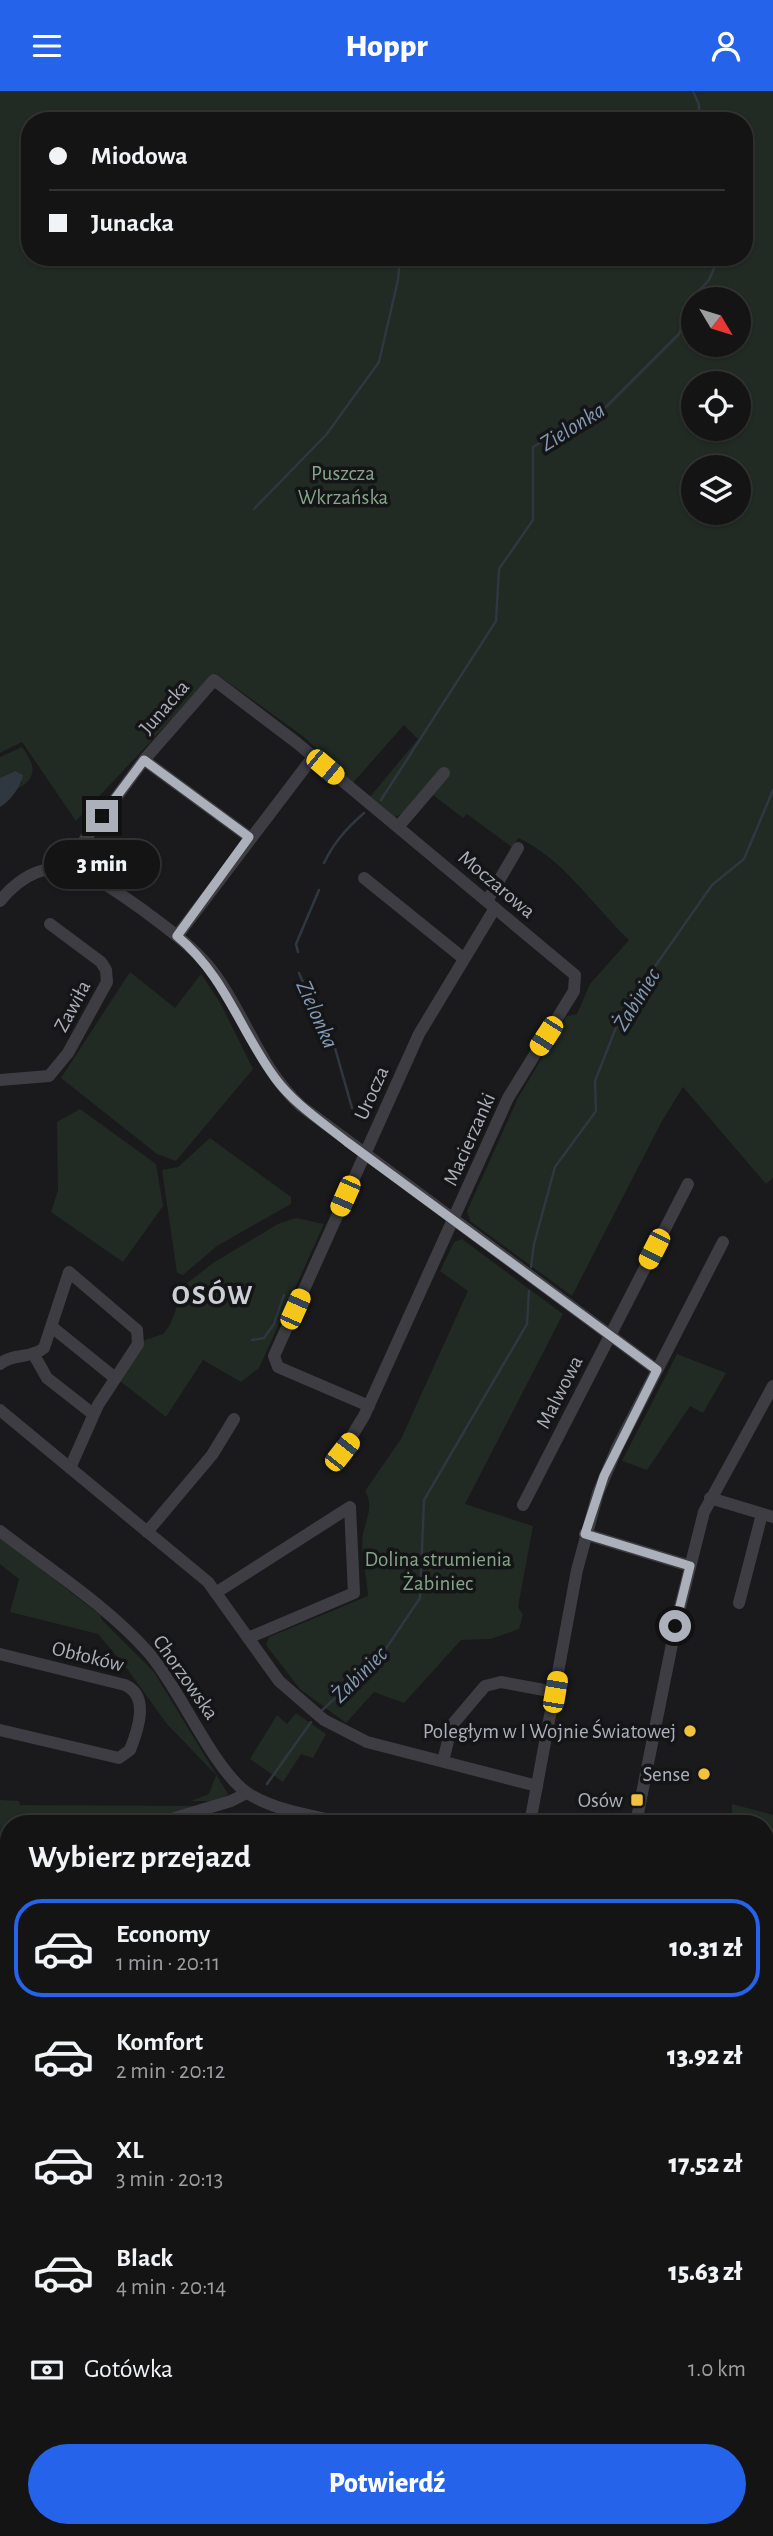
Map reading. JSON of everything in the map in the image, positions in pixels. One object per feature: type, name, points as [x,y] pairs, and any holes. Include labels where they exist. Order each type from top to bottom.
[{"type":"street","name":"Moczarowa","points":[[214,680],[313,757],[571,971]]},
{"type":"street","name":"Junacka","points":[[68,868],[72,857],[144,760],[214,680]]},
{"type":"street","points":[[177,936],[249,837],[313,757]]},
{"type":"street","points":[[144,760],[249,837]]},
{"type":"street","points":[[398,827],[444,773]]},
{"type":"street","name":"Urocza","points":[[369,1406],[275,1364],[274,1356],[419,1034],[463,958],[518,848]]},
{"type":"street","points":[[0,901],[29,877],[53,869],[68,868],[97,879],[177,936],[209,967],[281,1086],[301,1106],[657,1370]]},
{"type":"street","points":[[364,878],[463,958]]},
{"type":"street","name":"Zawiła","points":[[0,1080],[49,1076],[68,1053],[107,982],[106,970],[101,962],[50,924]]},
{"type":"street","name":"Macierzanki","points":[[342,1452],[369,1406],[515,1086],[574,991],[576,980],[571,971]]},
{"type":"street","name":"Malwowa","points":[[523,1505],[688,1184]]},
{"type":"street","points":[[532,1815],[585,1534],[604,1476],[723,1242]]},
{"type":"street","points":[[0,1364],[8,1358],[34,1355],[46,1345],[69,1272],[140,1335],[138,1344],[93,1414],[69,1468]]},
{"type":"street","points":[[52,1327],[115,1378]]},
{"type":"street","points":[[34,1355],[47,1378],[93,1414]]},
{"type":"street","points":[[638,1815],[690,1566],[710,1497],[773,1386]]},
{"type":"street","points":[[0,1410],[217,1592],[288,1690],[330,1724],[367,1742],[537,1786]]},
{"type":"street","points":[[147,1532],[212,1455],[234,1419]]},
{"type":"street","points":[[710,1497],[768,1515],[739,1604]]},
{"type":"street","points":[[217,1592],[356,1503],[354,1593],[248,1638]]},
{"type":"street","name":"Chorzowska","points":[[0,1531],[139,1642],[169,1679],[228,1773],[247,1793],[271,1804],[314,1815]]},
{"type":"street","points":[[585,1534],[690,1566]]},
{"type":"street","name":"Obłoków","points":[[0,1654],[125,1685],[137,1692],[141,1704],[130,1750],[118,1758],[0,1730]]},
{"type":"street","points":[[443,1761],[452,1725],[485,1686],[501,1682],[555,1692]]},
{"type":"street","points":[[185,1815],[231,1801],[247,1793]]},
{"type":"green space","name":"Puszcza Wkrzańska","points":[[0,91],[773,91],[773,1178],[766,1184],[683,1087],[662,1121],[572,1296],[470,1221],[467,1211],[518,1098],[567,1016],[577,1014],[590,984],[629,940],[564,870],[518,838],[513,848],[467,814],[463,818],[433,795],[394,818],[369,798],[418,739],[404,725],[352,784],[304,737],[215,673],[76,821],[22,742],[0,753]]},
{"type":"green space","points":[[22,747],[30,759],[32,771],[28,781],[16,789],[22,783],[15,771],[0,778],[0,757]]},
{"type":"green space","points":[[130,972],[175,1008],[201,974],[221,1004],[253,1069],[176,1161],[157,1154],[61,1078]]},
{"type":"green space","points":[[80,1109],[156,1164],[163,1206],[123,1262],[51,1212],[58,1190],[57,1122]]},
{"type":"green space","points":[[210,1138],[291,1197],[291,1204],[217,1246],[183,1275],[177,1273],[162,1170],[178,1167]]},
{"type":"green space","points":[[296,1218],[324,1224],[259,1368],[241,1382],[203,1360],[166,1417],[120,1381],[145,1340],[163,1334],[170,1325],[185,1285],[213,1263],[278,1224]]},
{"type":"green space","name":"Dolina strumienia Żabiniec","points":[[462,1239],[563,1314],[465,1504],[533,1526],[518,1607],[523,1615],[519,1629],[491,1639],[461,1640],[404,1703],[374,1692],[346,1723],[300,1689],[266,1645],[269,1637],[368,1596],[362,1549],[369,1507],[365,1491],[401,1439],[468,1291],[440,1271],[454,1242]]},
{"type":"green space","points":[[677,1354],[726,1373],[703,1413],[690,1406],[647,1470],[622,1461]]},
{"type":"green space","points":[[0,1537],[100,1615],[154,1672],[228,1794],[218,1801],[191,1801],[209,1794],[216,1775],[167,1724],[98,1634],[10,1612],[19,1579],[0,1564]]},
{"type":"green space","points":[[296,1713],[326,1734],[313,1758],[301,1754],[283,1782],[250,1759],[277,1715],[287,1724]]},
{"type":"green space","points":[[0,1800],[19,1801],[20,1805],[201,1806],[172,1815],[0,1815]]},
{"type":"green space","points":[[732,1804],[773,1815],[732,1815]]},
{"type":"shaded area","points":[[15,771],[23,775],[20,784],[0,807],[0,778]]},
{"type":"waterway","name":"Zielonka","points":[[693,91],[699,112]]},
{"type":"waterway","points":[[254,509],[326,435],[379,362],[399,266]]},
{"type":"waterway","name":"Zielonka","points":[[381,800],[496,621],[499,569],[533,520],[533,447],[569,425],[595,418],[679,334],[692,298],[709,280],[715,266]]},
{"type":"waterway","name":"Żabiniec","points":[[531,1267],[534,1244],[555,1167],[596,1111],[595,1081],[621,1015],[712,885],[744,859],[773,790]]},
{"type":"waterway","name":"Zielonka","points":[[324,863],[341,836],[364,813]]},
{"type":"waterway","name":"Zielonka","points":[[298,952],[296,944],[319,890]]},
{"type":"waterway","name":"Zielonka","points":[[299,973],[321,1025],[333,1041],[352,1108]]},
{"type":"waterway","name":"Żabiniec","points":[[320,1712],[381,1656],[420,1598],[424,1500],[527,1324],[529,1291]]},
{"type":"waterway","points":[[252,1340],[264,1338],[274,1324],[284,1295]]},
{"type":"waterway","name":"Żabiniec","points":[[267,1784],[311,1722]]},
{"type":"place","name":"Poległym w I Wojnie Światowej","points":[[690,1731]]},
{"type":"place","name":"Sense","points":[[704,1774]]},
{"type":"place","name":"Osów","points":[[637,1800]]},
{"type":"district","name":"OSÓW","points":[[213,1294]]},
{"type":"route","points":[[102,816],[144,760],[249,837],[177,936],[209,967],[221,984],[276,1079],[301,1106],[347,1142],[657,1370],[604,1476],[585,1534],[690,1566],[675,1626]]}]
